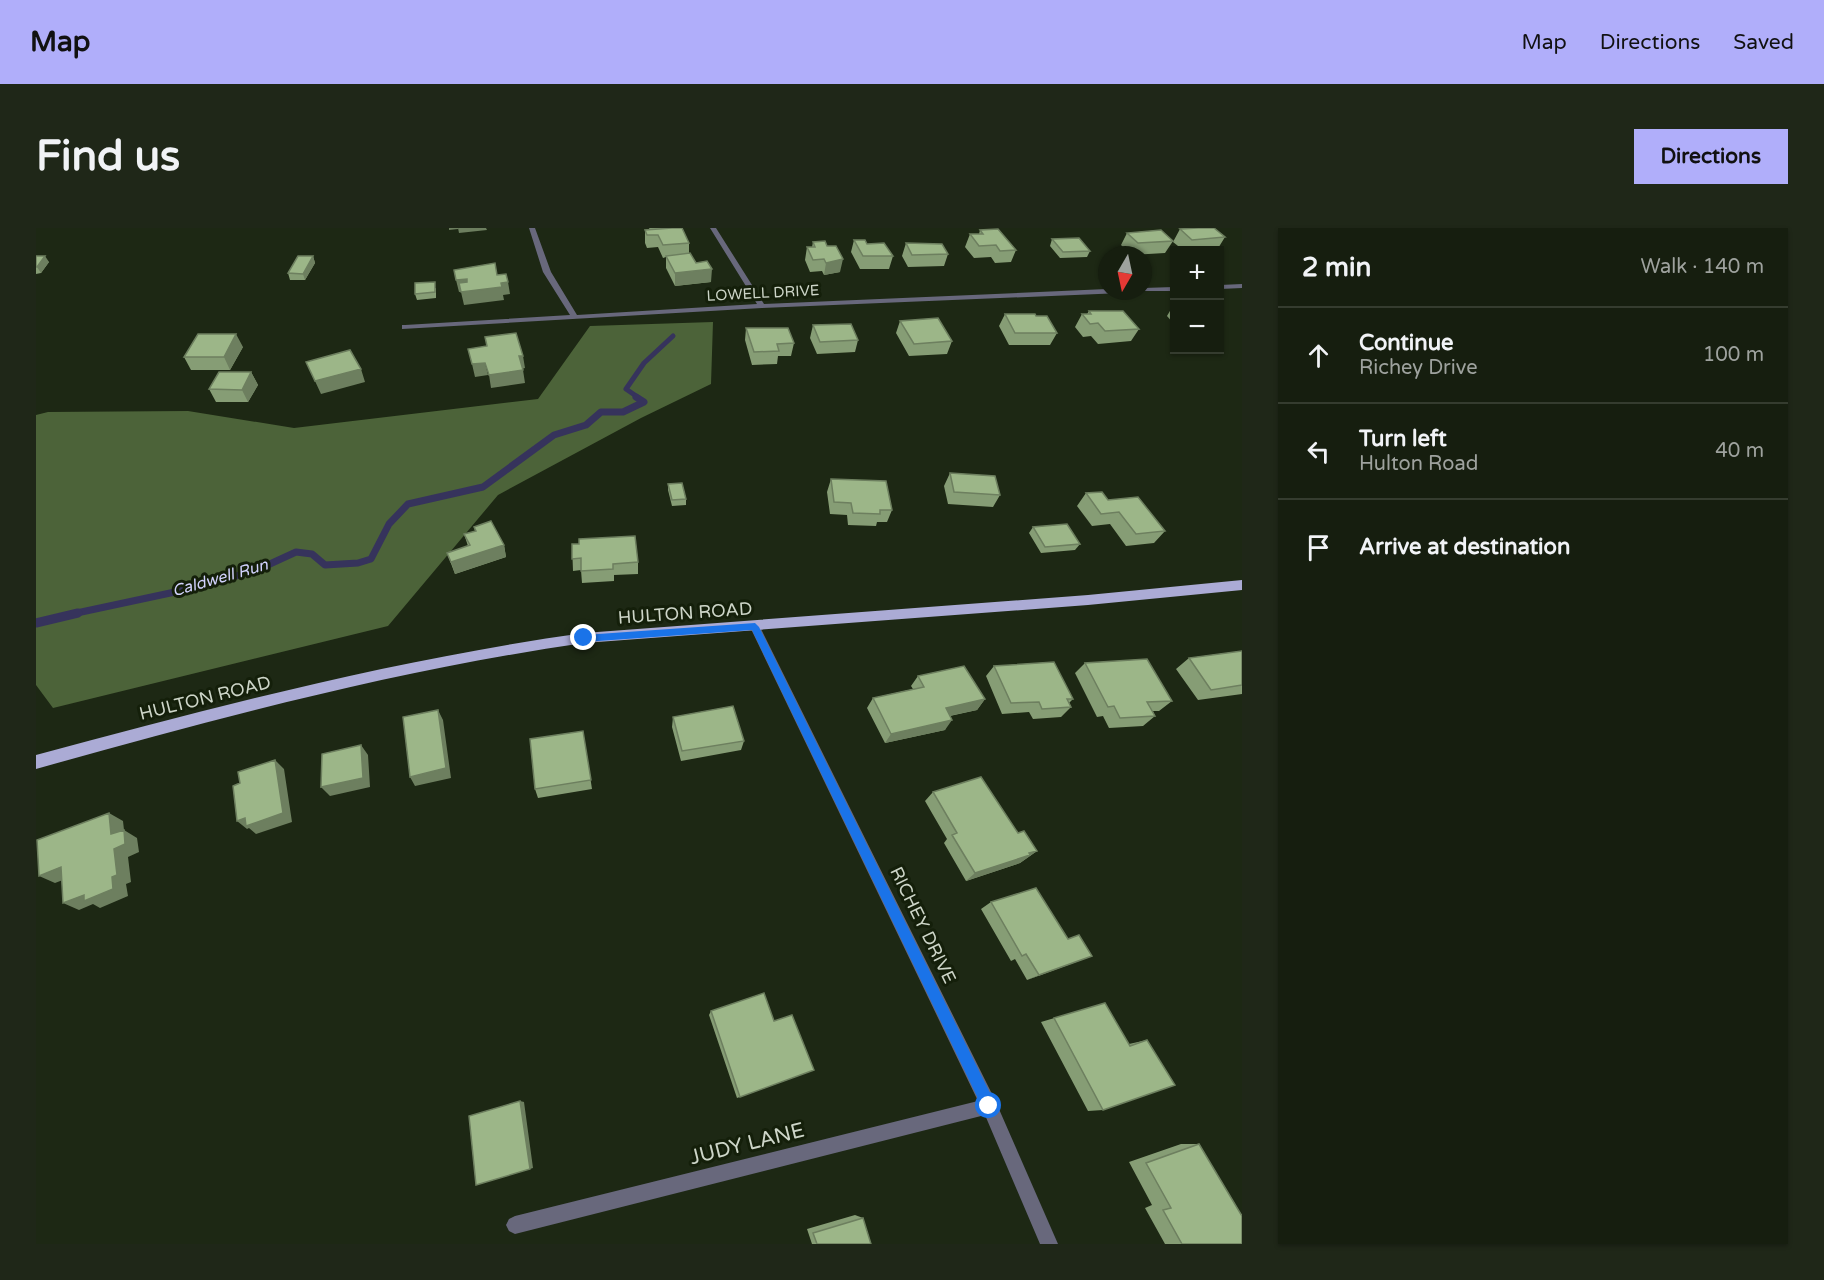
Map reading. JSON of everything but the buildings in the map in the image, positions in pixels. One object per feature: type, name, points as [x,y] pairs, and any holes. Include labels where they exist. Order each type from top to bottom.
[{"type":"main road","name":"HULTON ROAD","points":[[36,762],[207,715],[414,665],[503,648],[584,638],[755,627],[1242,585]]},
{"type":"street","points":[[532,228],[547,272],[575,317]]},
{"type":"street","points":[[713,228],[762,306]]},
{"type":"street","points":[[1224,287],[1242,286]]},
{"type":"street","points":[[1152,290],[1170,289]]},
{"type":"street","name":"LOWELL DRIVE","points":[[405,327],[762,306],[1098,292]]},
{"type":"street","name":"RICHEY DRIVE","points":[[755,627],[989,1106],[1049,1244]]},
{"type":"street","name":"JUDY LANE","points":[[515,1225],[989,1106]]},
{"type":"green space","points":[[713,322],[711,384],[641,418],[498,495],[388,626],[53,708],[36,685],[36,415],[48,412],[188,411],[294,428],[538,399],[590,326]]},
{"type":"waterway","name":"Caldwell Run","points":[[639,398],[626,389],[644,363],[673,336]]},
{"type":"waterway","name":"Caldwell Run","points":[[72,614],[203,586],[259,569],[296,552],[312,554],[325,565],[358,563],[371,559],[389,524],[408,504],[483,487],[554,435],[586,425],[601,412],[623,412],[644,402],[636,397]]},
{"type":"waterway","name":"Caldwell Run","points":[[36,623],[78,613]]},
{"type":"route","points":[[584,638],[755,627],[989,1106]]}]
